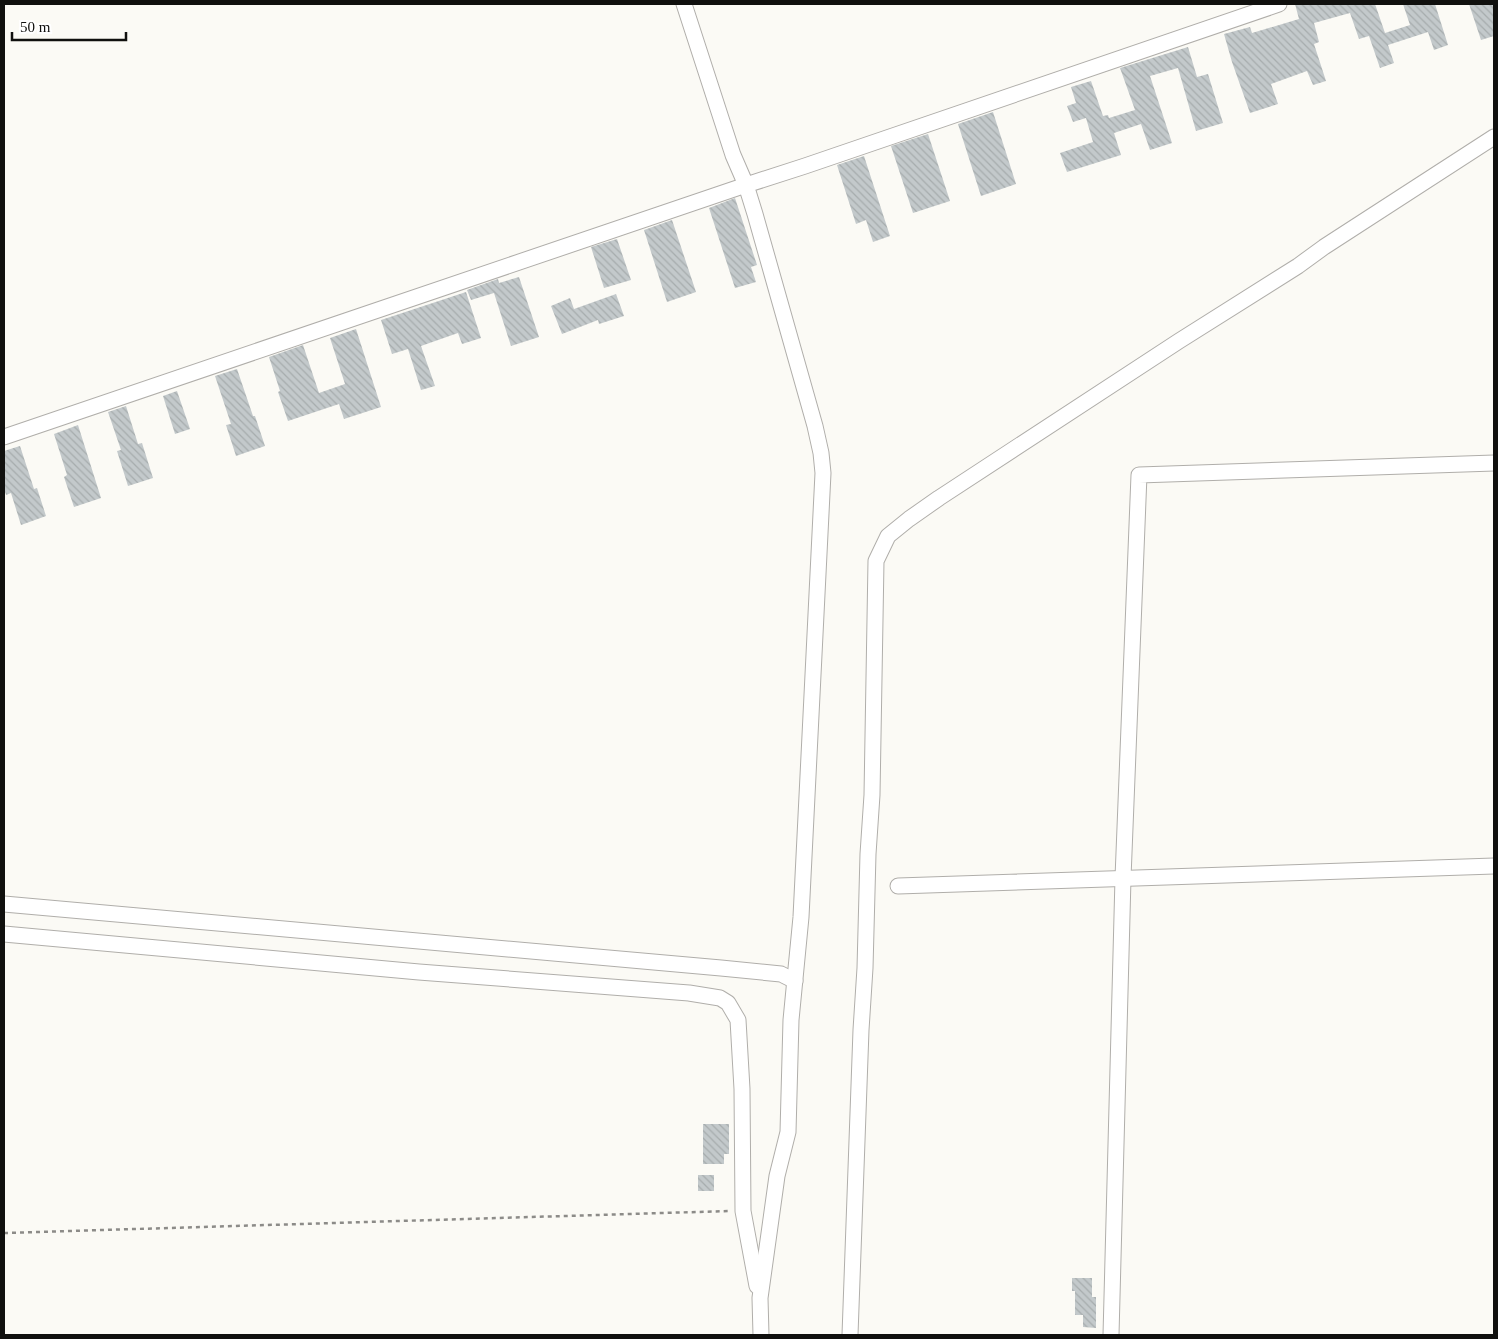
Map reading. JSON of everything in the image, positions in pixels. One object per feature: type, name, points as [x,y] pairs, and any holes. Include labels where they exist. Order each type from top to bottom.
[{"type":"street","points":[[684,4],[733,156],[746,185],[821,453],[822,472],[801,917],[791,1020],[788,1132],[777,1176],[760,1298],[761,1335]]},
{"type":"street","points":[[4,437],[1279,4]]},
{"type":"street","points":[[850,1335],[868,854],[872,795],[876,561],[888,536],[947,493],[1494,137]]},
{"type":"street","points":[[1111,1335],[1123,878],[1139,475],[1494,463]]},
{"type":"street","points":[[898,886],[1494,866]]},
{"type":"street","points":[[4,904],[721,968],[781,974],[795,981]]},
{"type":"street","points":[[4,934],[429,973],[689,993],[720,998],[728,1003],[738,1020],[742,1089],[743,1211],[760,1298]]},
{"type":"path","points":[[4,1233],[743,1211]]},
{"type":"building","points":[[1295,4],[1375,4],[1385,33],[1410,25],[1403,4],[1435,4],[1448,45],[1434,50],[1428,32],[1388,45],[1394,63],[1380,68],[1369,36],[1359,39],[1350,13],[1314,23],[1319,42],[1314,44],[1326,81],[1313,85],[1307,71],[1271,84],[1278,104],[1250,113],[1224,34],[1250,27],[1252,33],[1299,19]]},
{"type":"building","points":[[1469,4],[1494,4],[1494,36],[1481,40]]},
{"type":"building","points":[[1188,47],[1197,77],[1208,74],[1223,123],[1196,131],[1178,68],[1150,76],[1172,143],[1150,150],[1141,124],[1114,133],[1121,155],[1067,172],[1060,153],[1093,142],[1086,118],[1073,122],[1067,106],[1076,103],[1071,87],[1091,81],[1103,116],[1108,115],[1109,118],[1135,110],[1120,68]]},
{"type":"building","points":[[993,112],[1016,184],[981,196],[958,124]]},
{"type":"building","points":[[928,134],[950,201],[913,213],[891,146]]},
{"type":"building","points":[[864,156],[890,236],[873,242],[866,220],[856,224],[837,165]]},
{"type":"building","points":[[735,198],[757,265],[751,267],[756,282],[735,288],[709,208]]},
{"type":"building","points":[[672,220],[696,292],[667,302],[644,230]]},
{"type":"building","points":[[617,239],[631,280],[604,288],[591,247]]},
{"type":"building","points":[[519,277],[539,337],[511,346],[494,293],[471,300],[467,290],[498,279],[499,283]]},
{"type":"building","points":[[466,292],[481,338],[462,344],[458,333],[421,346],[435,386],[421,390],[408,349],[392,354],[381,320]]},
{"type":"building","points":[[616,294],[624,316],[599,324],[598,320],[562,334],[551,306],[570,298],[574,309]]},
{"type":"building","points":[[356,329],[381,407],[344,419],[339,404],[288,421],[269,357],[303,345],[319,393],[345,384],[330,338]]},
{"type":"building","points":[[237,369],[265,446],[236,456],[226,425],[231,424],[215,376]]},
{"type":"building","points":[[177,391],[190,429],[175,434],[163,396]]},
{"type":"building","points":[[126,406],[138,444],[142,443],[153,478],[128,486],[117,451],[121,450],[108,412]]},
{"type":"building","points":[[78,425],[101,498],[74,507],[64,477],[67,475],[54,434]]},
{"type":"building","points":[[20,446],[34,489],[37,488],[46,516],[21,525],[11,493],[6,495],[4,488],[4,451]]},
{"type":"building","points":[[703,1124],[729,1124],[729,1154],[724,1154],[724,1164],[703,1164]]},
{"type":"building","points":[[698,1175],[714,1175],[714,1191],[698,1191]]},
{"type":"building","points":[[1072,1278],[1092,1278],[1092,1297],[1096,1297],[1096,1328],[1083,1327],[1083,1315],[1075,1315],[1075,1291],[1072,1291]]}]
